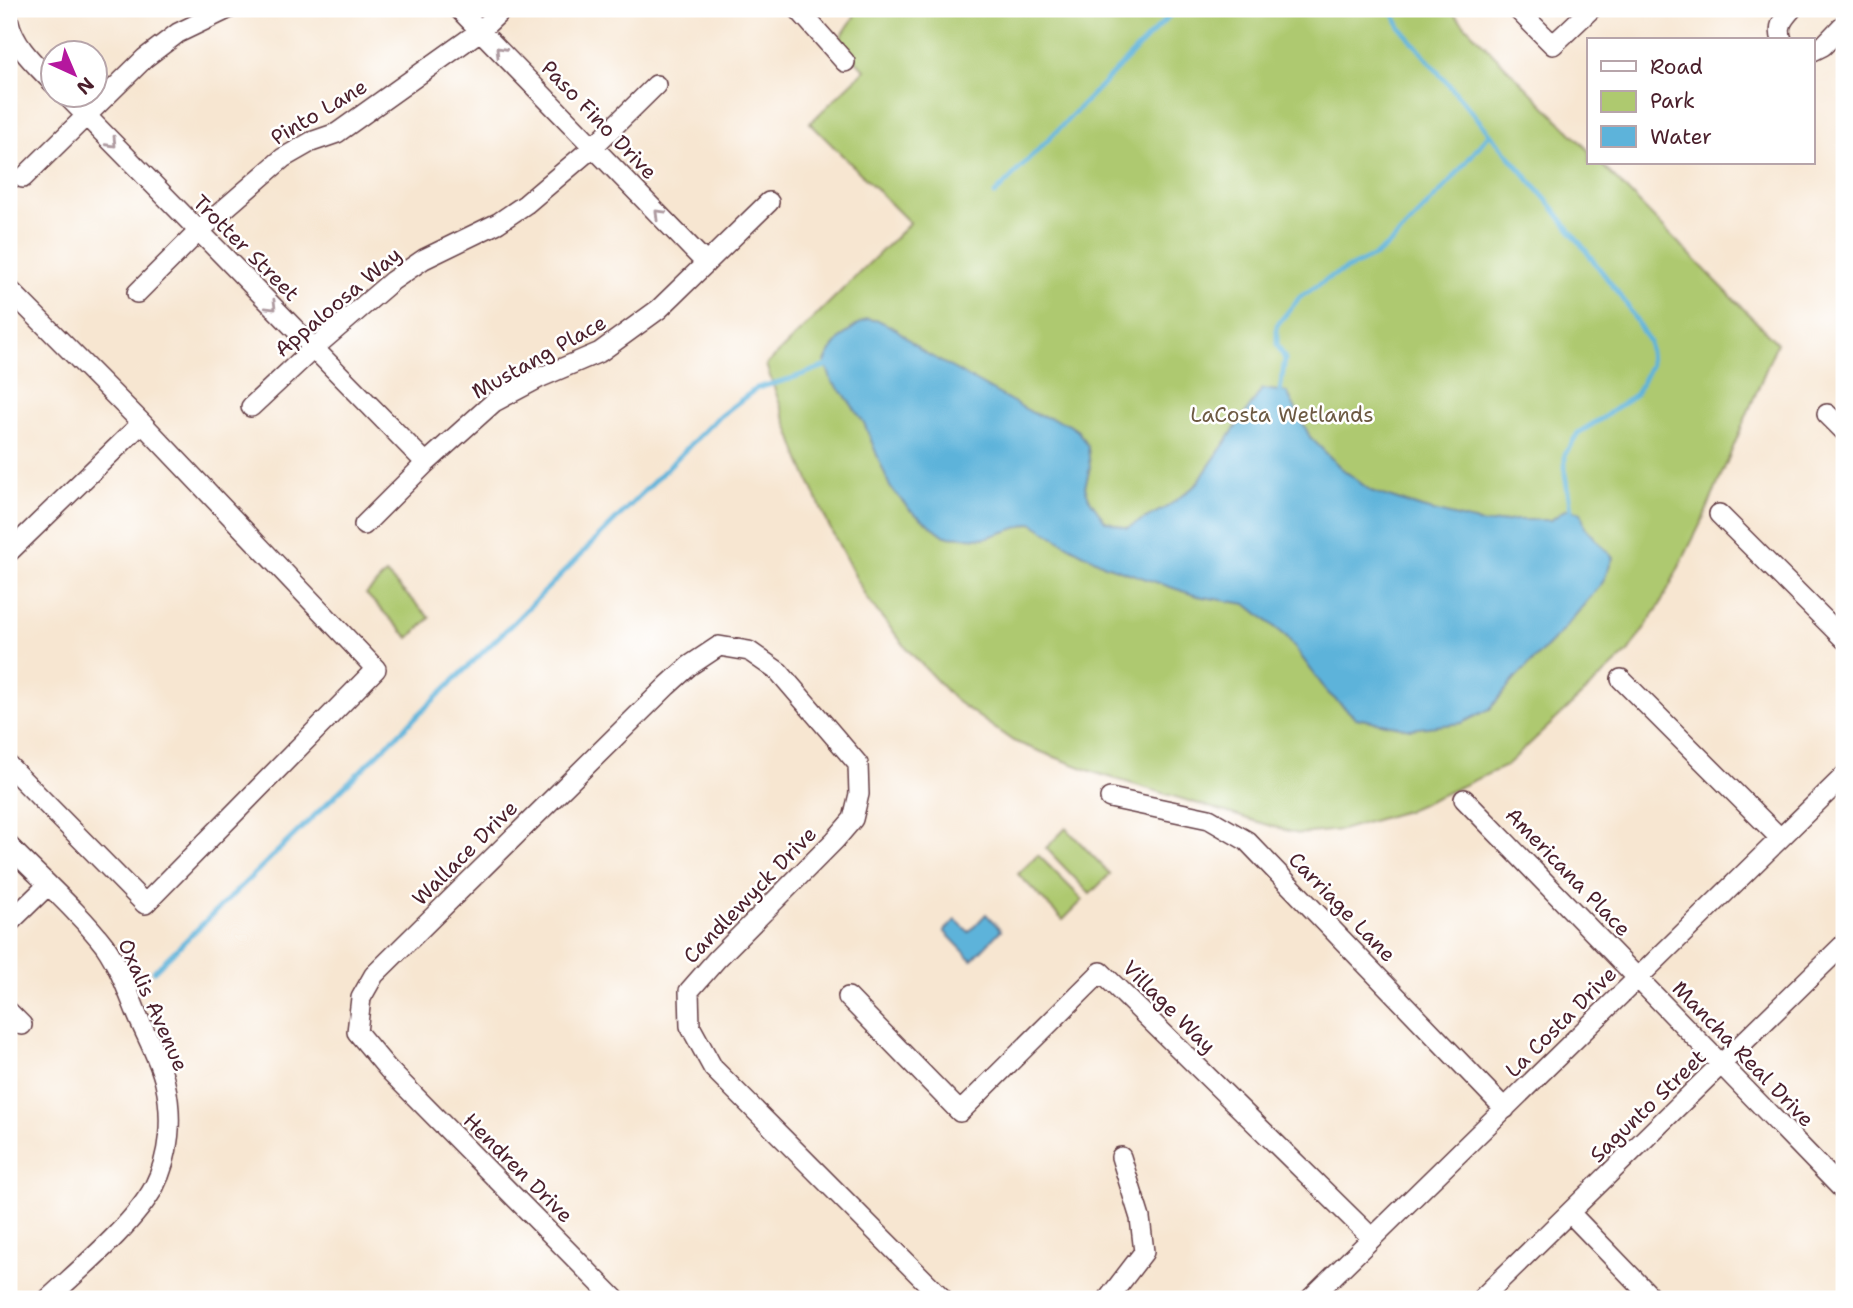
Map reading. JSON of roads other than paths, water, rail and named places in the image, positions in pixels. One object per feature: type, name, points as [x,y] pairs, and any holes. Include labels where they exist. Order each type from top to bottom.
[{"type":"street","points":[[23,178],[145,58],[178,33],[228,9]]},
{"type":"street","name":"Paso Fino Drive","points":[[459,9],[706,263]]},
{"type":"street","name":"Pinto Lane","points":[[137,293],[198,232],[283,158],[311,142],[337,133],[480,31],[503,9]]},
{"type":"street","points":[[798,9],[845,62]]},
{"type":"street","points":[[1517,9],[1553,45],[1591,9]]},
{"type":"street","points":[[1781,38],[1779,32],[1782,21],[1792,9]]},
{"type":"street","points":[[9,22],[12,36],[38,67]]},
{"type":"street","points":[[1814,50],[1823,46],[1844,24]]},
{"type":"street","name":"Appaloosa Way","points":[[251,407],[392,281],[424,259],[498,223],[526,204],[593,147],[656,85]]},
{"type":"street","name":"Trotter Street","points":[[78,108],[426,463]]},
{"type":"street","name":"Mustang Place","points":[[364,525],[426,463],[494,402],[539,378],[600,352],[623,337],[659,309],[769,202]]},
{"type":"street","points":[[9,289],[142,423],[376,669],[145,904],[9,766]]},
{"type":"street","points":[[1827,414],[1844,431]]},
{"type":"street","points":[[9,552],[142,423]]},
{"type":"street","points":[[1719,514],[1844,639]]},
{"type":"street","name":"Candlewyck Drive","points":[[667,686],[689,666],[719,646],[749,651],[779,672],[858,764],[859,794],[853,819],[689,991],[690,1026],[713,1068],[943,1299]]},
{"type":"street","points":[[1621,679],[1780,838]]},
{"type":"street","name":"Wallace Drive","points":[[388,1069],[357,1032],[361,998],[374,975],[667,686]]},
{"type":"street","name":"La Costa Drive","points":[[1310,1299],[1844,776]]},
{"type":"street","name":"Carriage Lane","points":[[1110,798],[1209,819],[1247,841],[1505,1109]]},
{"type":"street","name":"Americana Place","points":[[1464,799],[1638,978]]},
{"type":"street","name":"Oxalis Avenue","points":[[9,846],[107,949],[165,1082],[169,1126],[162,1170],[141,1206],[48,1299]]},
{"type":"street","points":[[9,923],[47,886]]},
{"type":"street","name":"Sagunto Street","points":[[1481,1299],[1844,944]]},
{"type":"street","name":"Village Way","points":[[848,997],[960,1112],[1101,972],[1372,1238]]},
{"type":"street","name":"Mancha Real Drive","points":[[1638,978],[1844,1191]]},
{"type":"street","name":"Hendren Drive","points":[[388,1069],[615,1299]]},
{"type":"street","points":[[1108,1299],[1144,1252],[1140,1219],[1121,1157]]},
{"type":"street","points":[[1570,1214],[1653,1299]]},
{"type":"water","points":[[867,319],[880,321],[896,329],[922,351],[1033,413],[1066,423],[1078,431],[1088,447],[1090,468],[1085,487],[1089,498],[1105,521],[1127,528],[1167,507],[1196,485],[1262,389],[1287,392],[1310,437],[1340,467],[1371,491],[1422,508],[1485,524],[1515,520],[1551,520],[1566,509],[1581,512],[1585,527],[1613,558],[1603,582],[1490,709],[1462,723],[1410,729],[1356,718],[1328,693],[1287,637],[1246,604],[1197,596],[1105,565],[1032,523],[985,538],[945,536],[910,510],[890,487],[864,423],[832,382],[825,362],[842,337]]},
{"type":"water","points":[[986,914],[1001,930],[972,960],[944,931],[956,920],[969,932]]},
{"type":"waterway","points":[[995,194],[1176,9]]},
{"type":"waterway","points":[[1391,9],[1400,27],[1554,209],[1625,302],[1649,342],[1651,364],[1636,394],[1578,433],[1565,454],[1565,474],[1571,510]]},
{"type":"waterway","points":[[1280,391],[1285,359],[1277,344],[1277,325],[1300,297],[1332,276],[1376,255],[1394,240],[1449,183],[1490,133]]},
{"type":"waterway","points":[[154,971],[513,623],[716,419],[757,388],[831,364]]},
{"type":"park label","name":"LaCosta Wetlands","points":[[1282,415]]}]
